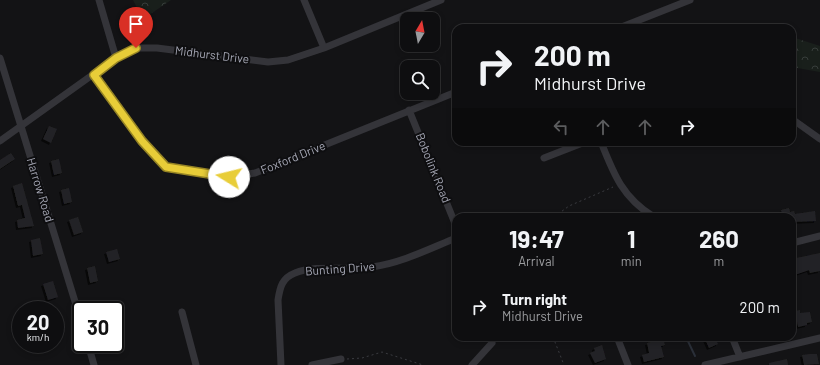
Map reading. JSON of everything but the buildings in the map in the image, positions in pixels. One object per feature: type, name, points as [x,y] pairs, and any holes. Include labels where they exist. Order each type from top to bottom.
[{"type":"street","points":[[99,0],[116,58]]},
{"type":"street","points":[[304,0],[324,48]]},
{"type":"street","name":"Midhurst Drive","points":[[0,141],[116,58],[136,48],[157,48],[268,62],[288,60],[324,48],[440,0]]},
{"type":"street","points":[[629,24],[690,0]]},
{"type":"street","name":"Harrow Road","points":[[0,58],[75,301]]},
{"type":"street","name":"Foxford Drive","points":[[94,75],[142,141],[166,167],[229,177],[255,174],[452,94]]},
{"type":"street","name":"Bobolink Road","points":[[410,110],[452,216]]},
{"type":"street","points":[[796,122],[820,140]]},
{"type":"street","points":[[544,158],[575,146]]},
{"type":"street","points":[[603,146],[620,184],[631,199],[649,213]]},
{"type":"street","points":[[796,242],[820,236]]},
{"type":"street","name":"Bunting Drive","points":[[281,365],[278,300],[285,278],[296,272],[306,270],[358,269],[380,266],[452,239]]},
{"type":"street","points":[[182,312],[196,365]]},
{"type":"street","points":[[705,365],[820,338]]},
{"type":"street","points":[[619,341],[628,365]]},
{"type":"street","points":[[734,341],[740,357]]},
{"type":"street","points":[[472,365],[492,343]]},
{"type":"street","points":[[91,353],[94,365]]},
{"type":"street","points":[[312,365],[331,363],[341,359]]},
{"type":"path","points":[[559,213],[569,206],[620,184]]},
{"type":"path","points":[[555,341],[564,365]]},
{"type":"path","points":[[341,359],[362,358],[382,352],[423,365]]},
{"type":"green space","points":[[133,0],[171,0],[143,19]]},
{"type":"green space","points":[[796,38],[820,46],[820,72],[796,68]]},
{"type":"waterway","points":[[688,341],[695,356]]},
{"type":"route","points":[[136,48],[116,58],[94,75],[142,141],[166,167],[229,177]]}]
